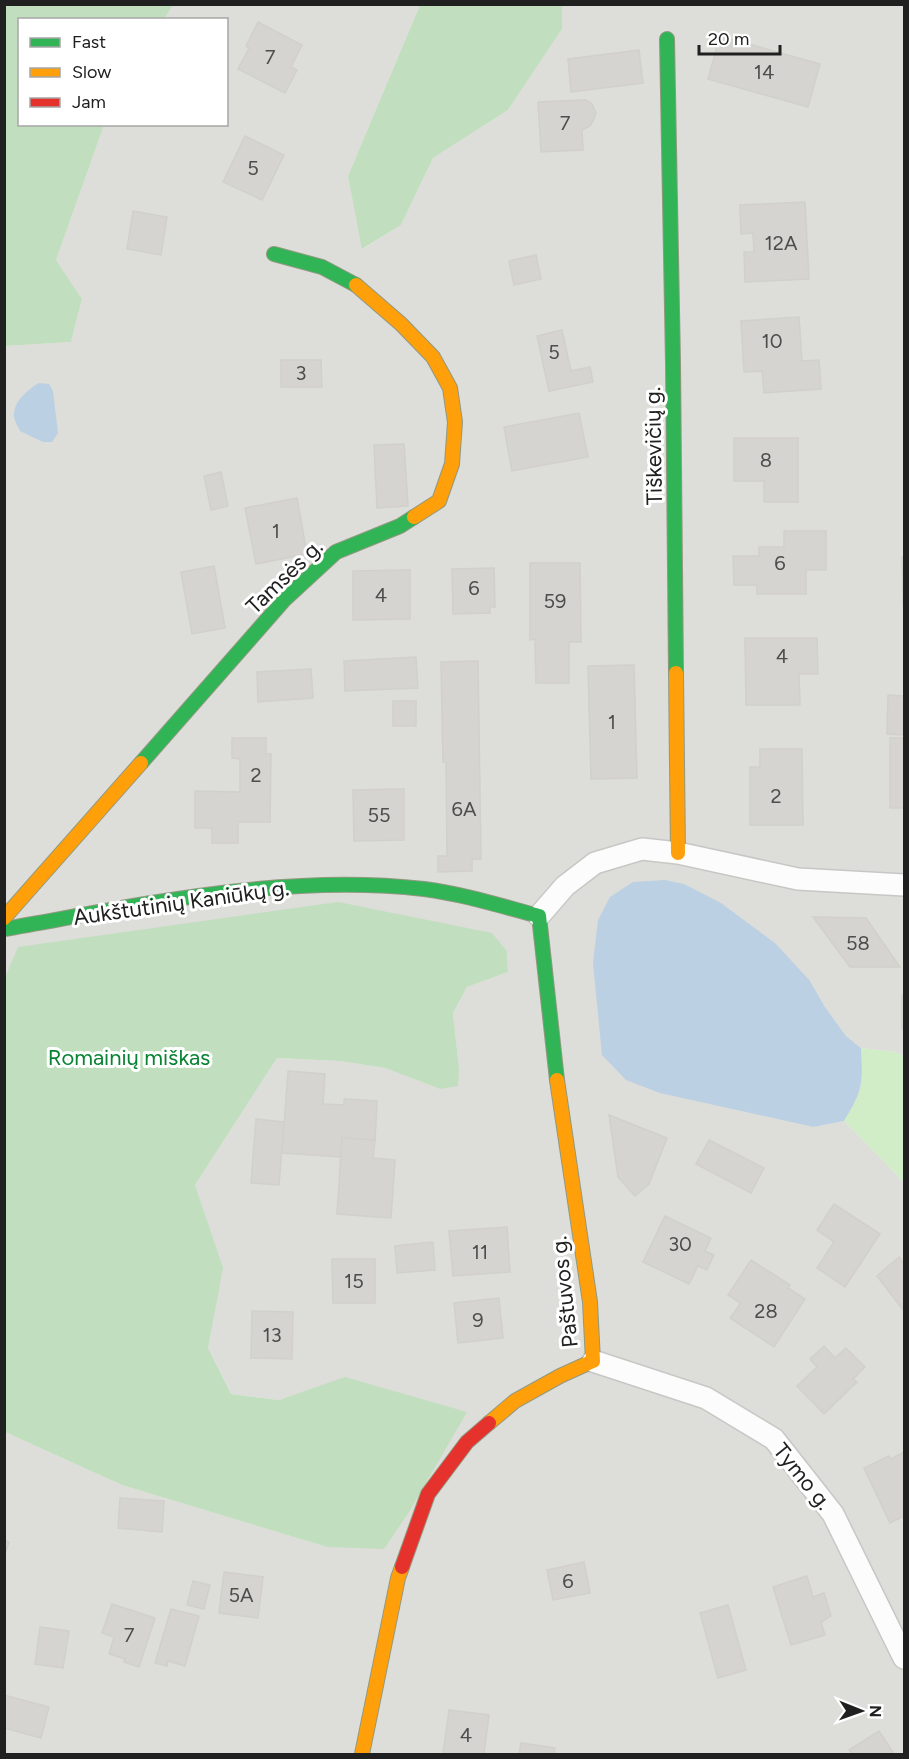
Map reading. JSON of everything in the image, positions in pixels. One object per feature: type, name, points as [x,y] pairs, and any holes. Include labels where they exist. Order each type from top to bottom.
[{"type":"street","name":"Tiškevičių g.","points":[[667,39],[678,853]]},
{"type":"street","name":"Tamsės g.","points":[[4,918],[285,599],[336,552],[400,526],[439,501],[452,464],[455,422],[450,388],[433,357],[401,324],[352,282],[322,267],[274,254]]},
{"type":"street","points":[[539,916],[565,886],[595,863],[642,849],[678,853],[798,879],[904,885]]},
{"type":"street","name":"Aukštutinių Kaniūkų g.","points":[[4,929],[221,892],[301,885],[375,884],[425,889],[539,916]]},
{"type":"street","name":"Paštuvos g.","points":[[362,1755],[398,1578],[428,1494],[467,1442],[515,1401],[592,1360],[590,1302],[557,1078],[539,916]]},
{"type":"street","name":"Tymo g.","points":[[592,1360],[706,1398],[774,1439],[833,1514],[904,1658]]},
{"type":"shaded area","points":[[173,5],[420,5],[348,176],[363,249],[401,225],[433,158],[508,110],[562,29],[562,5],[904,5],[904,1057],[896,1052],[861,1048],[846,1036],[810,981],[814,1127],[844,1121],[904,1182],[904,1754],[5,1754],[5,1432],[122,1485],[327,1547],[345,1378],[279,1400],[231,1394],[208,1348],[222,1268],[195,1185],[277,1058],[340,1061],[385,1068],[440,1089],[459,1068],[453,1013],[467,987],[508,972],[507,951],[491,933],[5,980],[5,346],[71,342],[82,299],[56,260],[104,126],[228,126],[228,18],[165,18]]},
{"type":"green space","points":[[5,4],[173,5],[165,18],[18,18],[18,126],[104,126],[56,260],[82,299],[71,342],[5,346]]},
{"type":"green space","points":[[420,5],[562,5],[562,29],[508,110],[433,158],[401,225],[362,249],[348,176]]},
{"type":"green space","name":"Romainių miškas","points":[[338,902],[492,933],[507,951],[508,972],[467,987],[453,1013],[459,1068],[458,1086],[440,1089],[385,1068],[340,1061],[277,1058],[195,1185],[223,1268],[208,1348],[231,1394],[279,1400],[345,1377],[467,1412],[409,1512],[384,1549],[327,1547],[122,1485],[5,1432],[4,980],[18,947]]},
{"type":"green space","points":[[861,1048],[896,1052],[904,1057],[904,1182],[844,1121],[855,1102],[860,1086]]},
{"type":"water","points":[[39,383],[49,384],[53,391],[58,433],[52,442],[43,442],[20,431],[14,417],[18,401]]},
{"type":"water","points":[[665,880],[684,884],[721,903],[776,944],[810,981],[846,1036],[861,1048],[860,1086],[855,1102],[844,1121],[814,1127],[660,1093],[626,1080],[602,1055],[593,963],[598,920],[610,897],[633,882]]},
{"type":"building","points":[[258,22],[302,45],[291,67],[297,70],[285,93],[238,69],[249,48],[246,46]]},
{"type":"building","points":[[720,36],[820,64],[808,107],[708,79]]},
{"type":"building","points":[[639,50],[643,83],[571,92],[568,59]]},
{"type":"building","points":[[586,100],[592,104],[596,113],[590,126],[582,130],[583,150],[541,152],[538,102]]},
{"type":"building","points":[[245,136],[284,155],[262,200],[223,182]]},
{"type":"building","points":[[805,202],[809,279],[745,282],[744,252],[754,252],[753,233],[741,234],[740,205]]},
{"type":"building","points":[[133,211],[167,217],[161,255],[127,249]]},
{"type":"building","points":[[536,255],[541,279],[514,285],[509,261]]},
{"type":"building","points":[[799,317],[802,361],[819,360],[821,389],[764,393],[762,371],[744,372],[741,321]]},
{"type":"building","points":[[562,330],[571,371],[590,367],[593,382],[549,391],[537,336]]},
{"type":"building","points":[[281,360],[321,360],[322,387],[281,387]]},
{"type":"building","points":[[579,413],[588,457],[512,471],[504,427]]},
{"type":"building","points":[[734,438],[798,438],[798,502],[764,502],[764,481],[734,481]]},
{"type":"building","points":[[404,444],[408,506],[377,508],[374,445]]},
{"type":"building","points":[[221,472],[228,506],[211,510],[204,476]]},
{"type":"building","points":[[297,498],[307,554],[256,564],[245,508]]},
{"type":"building","points":[[784,531],[826,531],[826,570],[806,570],[806,594],[757,594],[757,585],[734,585],[733,556],[759,556],[759,547],[784,547]]},
{"type":"building","points":[[902,557],[904,557],[904,605],[903,605]]},
{"type":"building","points":[[530,563],[580,563],[581,642],[569,642],[569,683],[536,683],[535,639],[530,640]]},
{"type":"building","points":[[214,566],[225,628],[192,634],[181,572]]},
{"type":"building","points":[[494,568],[495,607],[490,607],[490,613],[453,614],[452,569]]},
{"type":"building","points":[[410,570],[410,619],[353,620],[353,571]]},
{"type":"building","points":[[745,638],[817,638],[818,674],[799,674],[800,705],[746,705]]},
{"type":"building","points":[[416,657],[418,688],[345,691],[344,661]]},
{"type":"building","points":[[478,661],[481,859],[472,859],[472,871],[438,872],[438,856],[447,856],[446,762],[443,762],[441,662]]},
{"type":"building","points":[[634,665],[637,778],[591,779],[588,666]]},
{"type":"building","points":[[311,669],[313,698],[258,702],[257,672]]},
{"type":"building","points":[[888,695],[904,696],[904,735],[887,734]]},
{"type":"building","points":[[393,701],[416,701],[416,726],[393,726]]},
{"type":"building","points":[[232,738],[266,738],[266,754],[271,754],[270,822],[238,822],[238,843],[212,843],[212,828],[195,828],[195,791],[240,792],[240,759],[232,758]]},
{"type":"building","points":[[890,738],[904,738],[904,808],[890,808]]},
{"type":"building","points":[[760,749],[802,749],[803,825],[750,825],[750,767],[760,767]]},
{"type":"building","points":[[404,789],[404,840],[354,841],[353,790]]},
{"type":"building","points":[[813,917],[866,918],[900,967],[850,967]]},
{"type":"building","points":[[902,995],[904,995],[904,1029],[902,1029]]},
{"type":"building","points":[[288,1071],[325,1074],[323,1104],[344,1105],[344,1099],[377,1101],[375,1140],[342,1138],[341,1157],[282,1153]]},
{"type":"building","points":[[609,1115],[667,1138],[649,1184],[635,1196],[618,1177]]},
{"type":"building","points":[[256,1119],[284,1122],[279,1185],[251,1183]]},
{"type":"building","points":[[342,1138],[375,1140],[373,1158],[395,1160],[391,1218],[337,1214]]},
{"type":"building","points":[[709,1140],[764,1168],[751,1193],[696,1164]]},
{"type":"building","points":[[834,1204],[880,1234],[845,1287],[817,1268],[834,1242],[817,1230]]},
{"type":"building","points":[[665,1216],[711,1238],[705,1251],[714,1255],[707,1270],[698,1266],[689,1284],[643,1262]]},
{"type":"building","points":[[507,1227],[510,1272],[453,1276],[449,1231]]},
{"type":"building","points":[[433,1242],[435,1270],[397,1273],[395,1246]]},
{"type":"building","points":[[899,1257],[904,1264],[904,1311],[877,1276]]},
{"type":"building","points":[[332,1259],[375,1259],[375,1303],[333,1303]]},
{"type":"building","points":[[751,1260],[790,1285],[788,1288],[805,1299],[774,1347],[730,1318],[741,1303],[728,1295]]},
{"type":"building","points":[[499,1298],[503,1338],[458,1343],[454,1303]]},
{"type":"building","points":[[252,1311],[293,1312],[292,1359],[251,1358]]},
{"type":"building","points":[[824,1346],[835,1358],[846,1348],[865,1367],[853,1379],[857,1382],[824,1414],[797,1386],[817,1367],[810,1359]]},
{"type":"building","points":[[904,1452],[904,1516],[890,1523],[864,1468],[889,1456],[891,1459]]},
{"type":"building","points":[[120,1498],[164,1501],[162,1532],[118,1528]]},
{"type":"building","points":[[4,1540],[9,1542],[4,1558]]},
{"type":"building","points":[[584,1562],[590,1593],[553,1600],[547,1570]]},
{"type":"building","points":[[224,1572],[263,1577],[258,1618],[219,1613]]},
{"type":"building","points":[[807,1576],[813,1597],[824,1593],[831,1616],[821,1622],[825,1635],[791,1645],[773,1587]]},
{"type":"building","points":[[193,1581],[210,1585],[204,1609],[187,1605]]},
{"type":"building","points":[[112,1604],[155,1618],[139,1667],[109,1654],[114,1637],[102,1633]]},
{"type":"building","points":[[728,1605],[746,1670],[718,1678],[700,1613]]},
{"type":"building","points":[[171,1609],[199,1616],[185,1666],[168,1661],[167,1666],[155,1663]]},
{"type":"building","points":[[40,1627],[69,1631],[63,1668],[35,1664]]},
{"type":"building","points":[[4,1695],[49,1707],[41,1738],[4,1728]]},
{"type":"building","points":[[449,1710],[489,1715],[484,1754],[443,1754]]},
{"type":"building","points":[[879,1731],[894,1754],[852,1754],[849,1750]]},
{"type":"building","points":[[521,1743],[555,1748],[554,1754],[519,1754]]},
{"type":"traffic: fast","points":[[667,39],[676,673]]},
{"type":"traffic: fast","points":[[274,254],[322,267],[356,285]]},
{"type":"traffic: fast","points":[[141,763],[285,599],[336,552],[400,526],[414,517]]},
{"type":"traffic: fast","points":[[4,929],[213,894],[318,885],[371,885],[439,891],[539,916],[557,1080]]},
{"type":"traffic: slow","points":[[356,285],[401,324],[433,357],[450,388],[455,422],[452,464],[439,501],[414,517]]},
{"type":"traffic: slow","points":[[676,673],[678,853]]},
{"type":"traffic: slow","points":[[4,918],[141,763]]},
{"type":"traffic: slow","points":[[489,1423],[515,1401],[593,1361],[590,1302],[557,1080]]},
{"type":"traffic: slow","points":[[362,1754],[402,1567]]},
{"type":"traffic: jam","points":[[402,1567],[428,1494],[467,1442],[489,1423]]}]
